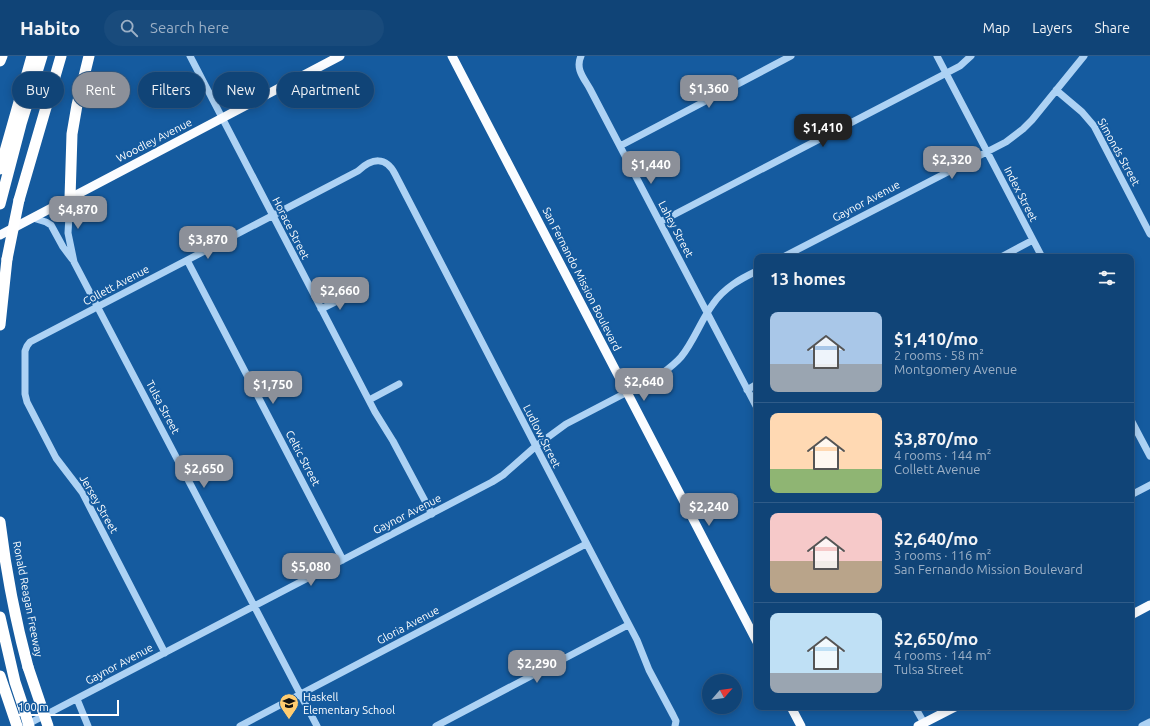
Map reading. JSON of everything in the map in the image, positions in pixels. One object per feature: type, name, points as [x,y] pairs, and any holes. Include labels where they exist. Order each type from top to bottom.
[{"type":"highway","points":[[0,61],[2,56]]},
{"type":"highway","points":[[0,169],[32,56]]},
{"type":"highway","points":[[0,204],[21,124],[42,56]]},
{"type":"highway","points":[[0,325],[7,259],[19,200],[61,56]]},
{"type":"highway","points":[[70,198],[72,134],[77,105],[89,56]]},
{"type":"highway","name":"Ronald Reagan Freeway","points":[[0,522],[6,567],[20,636],[28,667],[48,726]]},
{"type":"highway","points":[[0,617],[15,682],[29,726]]},
{"type":"highway","points":[[0,676],[17,726]]},
{"type":"main road","name":"Woodley Avenue","points":[[0,235],[340,56]]},
{"type":"main road","name":"San Fernando Mission Boulevard","points":[[452,56],[754,636]]},
{"type":"main road","points":[[1134,613],[1150,605]]},
{"type":"main road","points":[[793,710],[801,726]]},
{"type":"main road","points":[[921,724],[948,710]]},
{"type":"street","name":"Horace Street","points":[[190,56],[369,400],[432,514]]},
{"type":"street","points":[[620,146],[791,56]]},
{"type":"street","name":"Index Street","points":[[937,56],[1040,254]]},
{"type":"street","points":[[660,222],[960,66],[971,56]]},
{"type":"street","name":"Gaynor Avenue","points":[[789,254],[1006,142],[1023,129],[1084,56]]},
{"type":"street","name":"Lahey Street","points":[[580,57],[579,71],[590,89],[754,403]]},
{"type":"street","name":"Simonds Street","points":[[1056,90],[1082,112],[1094,126],[1150,234]]},
{"type":"street","name":"Collett Avenue","points":[[30,342],[358,171],[364,165],[370,162],[382,161]]},
{"type":"street","name":"Ludlow Street","points":[[382,161],[391,166],[637,640],[649,670],[676,721],[675,726]]},
{"type":"street","name":"Tulsa Street","points":[[70,198],[68,233],[74,262],[317,726]]},
{"type":"street","points":[[33,218],[51,225],[63,247],[74,262]]},
{"type":"street","points":[[1007,254],[1033,240]]},
{"type":"street","name":"Celtic Street","points":[[187,260],[343,560]]},
{"type":"street","name":"Gaynor Avenue","points":[[25,726],[492,482],[503,475],[536,446],[566,424],[627,393],[669,369],[681,357],[713,303],[730,286],[754,273]]},
{"type":"street","points":[[321,309],[349,295]]},
{"type":"street","name":"Jersey Street","points":[[30,342],[25,351],[25,394],[27,402],[56,458],[82,492],[166,653]]},
{"type":"street","points":[[369,400],[399,384]]},
{"type":"street","points":[[747,390],[754,386]]},
{"type":"street","points":[[1134,426],[1150,456]]},
{"type":"street","points":[[1134,493],[1150,485]]},
{"type":"street","name":"Gloria Avenue","points":[[240,726],[586,544]]},
{"type":"street","points":[[436,726],[628,625]]},
{"type":"street","points":[[77,699],[88,726]]},
{"type":"street","points":[[916,710],[921,724]]},
{"type":"street","points":[[1142,726],[1150,722]]},
{"type":"place","name":"Haskell Elementary School","points":[[289,720]]}]
